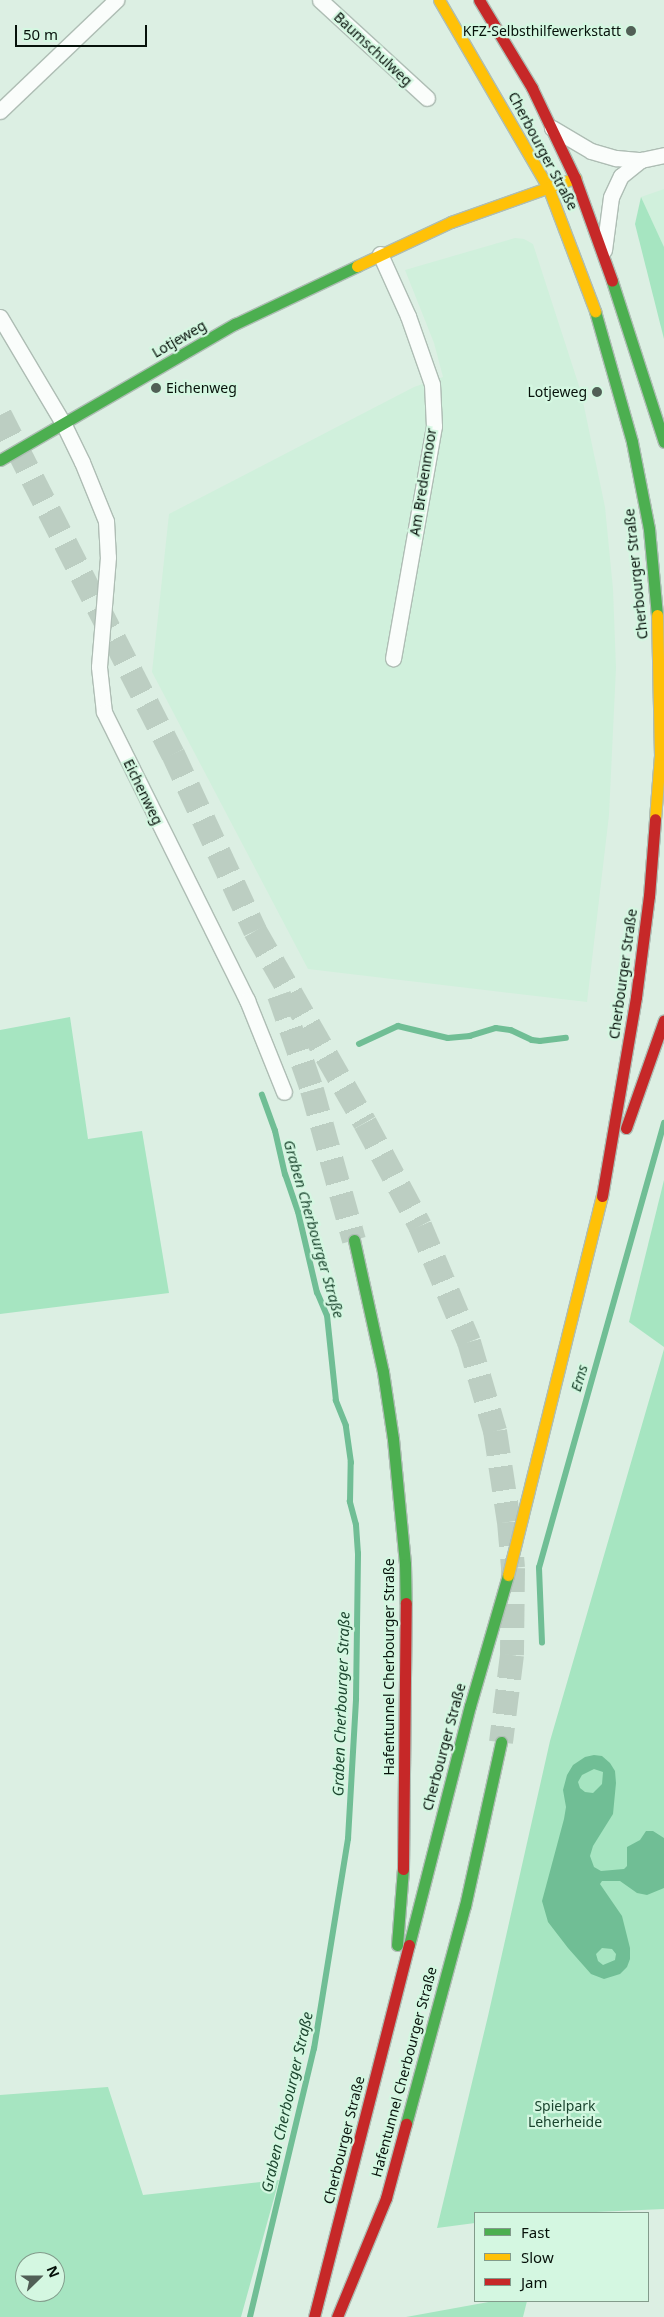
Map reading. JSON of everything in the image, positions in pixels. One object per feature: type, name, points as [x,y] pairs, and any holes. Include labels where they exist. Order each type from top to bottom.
[{"type":"main road","name":"Cherbourger Straße","points":[[314,2317],[470,1706],[499,1608],[605,1186],[636,997],[656,815],[663,711],[658,620],[649,529],[630,434],[596,314],[548,187],[439,0]]},
{"type":"main road","name":"Cherbourger Straße","points":[[479,0],[512,54],[552,128],[575,178],[604,254],[649,390],[664,442]]},
{"type":"main road","name":"Lotjeweg","points":[[0,460],[64,425],[235,324],[451,222],[575,178]]},
{"type":"main road","points":[[658,620],[664,641]]},
{"type":"main road","name":"Cherbourger Straße","points":[[605,1186],[664,1020]]},
{"type":"main road","name":"Hafentunnel Cherbourger Straße","points":[[354,1240],[370,1306],[394,1439],[405,1564],[407,1622],[404,1860],[393,2009]]},
{"type":"main road","name":"Hafentunnel Cherbourger Straße","points":[[336,2317],[386,2198],[465,1906],[501,1742]]},
{"type":"street","points":[[0,111],[116,0]]},
{"type":"street","name":"Baumschulweg","points":[[320,0],[427,98]]},
{"type":"street","points":[[552,128],[591,151],[616,158],[642,160],[664,155]]},
{"type":"street","points":[[604,254],[611,197],[621,176],[642,160]]},
{"type":"street","name":"Am Bredenmoor","points":[[380,254],[408,316],[432,384],[434,426],[393,658]]},
{"type":"street","name":"Eichenweg","points":[[0,317],[64,425],[82,462],[106,521],[108,557],[99,667],[104,712],[247,1000],[284,1092]]},
{"type":"shaded area","points":[[664,189],[664,247],[641,197]]},
{"type":"shaded area","points":[[515,238],[524,239],[533,244],[581,392],[605,507],[613,589],[616,668],[609,815],[587,1002],[308,969],[152,672],[169,514],[414,387],[443,377],[434,343],[405,270]]},
{"type":"shaded area","points":[[602,1756],[615,1771],[616,1783],[613,1814],[593,1846],[590,1856],[594,1867],[601,1871],[624,1869],[627,1866],[627,1847],[640,1840],[646,1831],[653,1831],[664,1838],[664,1888],[647,1895],[637,1893],[620,1881],[602,1881],[600,1884],[622,1916],[630,1948],[630,1959],[627,1967],[620,1974],[604,1979],[591,1974],[568,1948],[548,1922],[542,1901],[564,1819],[566,1807],[563,1790],[567,1775],[573,1765],[585,1757]],"holes":[[[594,1769],[603,1772],[602,1784],[593,1793],[585,1792],[580,1788],[578,1782],[582,1775]],[[602,1948],[612,1949],[616,1954],[615,1960],[603,1965],[598,1961],[596,1954]]]},
{"type":"green space","points":[[641,197],[664,247],[664,339],[635,224]]},
{"type":"green space","points":[[70,1017],[88,1139],[142,1131],[169,1293],[0,1314],[0,1030]]},
{"type":"green space","points":[[664,1180],[664,1347],[629,1322]]},
{"type":"green space","name":"Spielpark Leherheide","points":[[664,1349],[664,2209],[596,2212],[474,2212],[474,2223],[437,2228],[488,2016],[550,1741]]},
{"type":"green space","points":[[108,2087],[143,2195],[279,2180],[241,2317],[0,2317],[0,2095]]},
{"type":"green space","points":[[488,2302],[527,2302],[523,2317],[406,2317]]},
{"type":"waterway","name":"Graben Cherbourger Straße","points":[[359,1044],[398,1026],[448,1038],[470,1036],[496,1028],[511,1030],[532,1040],[566,1038]]},
{"type":"waterway","name":"Graben Cherbourger Straße","points":[[250,2317],[314,2049],[348,1839],[356,1699],[358,1554],[356,1525],[350,1502],[351,1463],[346,1426],[336,1401],[327,1316],[317,1293],[298,1212],[285,1175],[275,1131],[262,1095]]},
{"type":"waterway","name":"Ems","points":[[542,1643],[539,1568],[664,1123]]},
{"type":"tunnel","points":[[0,415],[173,754],[255,931],[365,1123],[420,1226],[469,1342],[495,1431],[509,1522],[513,1568],[512,1655],[501,1742]]},
{"type":"tunnel","points":[[279,995],[312,1090],[354,1240]]},
{"type":"traffic: fast","points":[[0,460],[235,324],[357,266]]},
{"type":"traffic: fast","points":[[612,281],[664,442]]},
{"type":"traffic: fast","points":[[595,311],[632,442],[649,529],[657,615]]},
{"type":"traffic: fast","points":[[354,1240],[383,1372],[393,1439],[405,1564],[406,1603]]},
{"type":"traffic: fast","points":[[409,1945],[470,1706],[508,1575]]},
{"type":"traffic: fast","points":[[406,2124],[465,1906],[501,1742]]},
{"type":"traffic: fast","points":[[397,1945],[403,1869]]},
{"type":"traffic: slow","points":[[439,0],[548,187],[595,311]]},
{"type":"traffic: slow","points":[[357,266],[451,222],[575,178]]},
{"type":"traffic: slow","points":[[655,819],[660,755],[657,615]]},
{"type":"traffic: slow","points":[[508,1575],[602,1196]]},
{"type":"traffic: jam","points":[[479,0],[532,88],[575,178],[612,281]]},
{"type":"traffic: jam","points":[[602,1196],[636,997],[649,896],[655,819]]},
{"type":"traffic: jam","points":[[626,1128],[664,1020]]},
{"type":"traffic: jam","points":[[403,1869],[406,1603]]},
{"type":"traffic: jam","points":[[314,2317],[409,1945]]},
{"type":"traffic: jam","points":[[337,2317],[386,2198],[406,2124]]},
{"type":"place","name":"KFZ-Selbsthilfewerkstatt","points":[[631,31]]},
{"type":"place","name":"Eichenweg","points":[[156,388]]},
{"type":"place","name":"Lotjeweg","points":[[597,392]]}]
